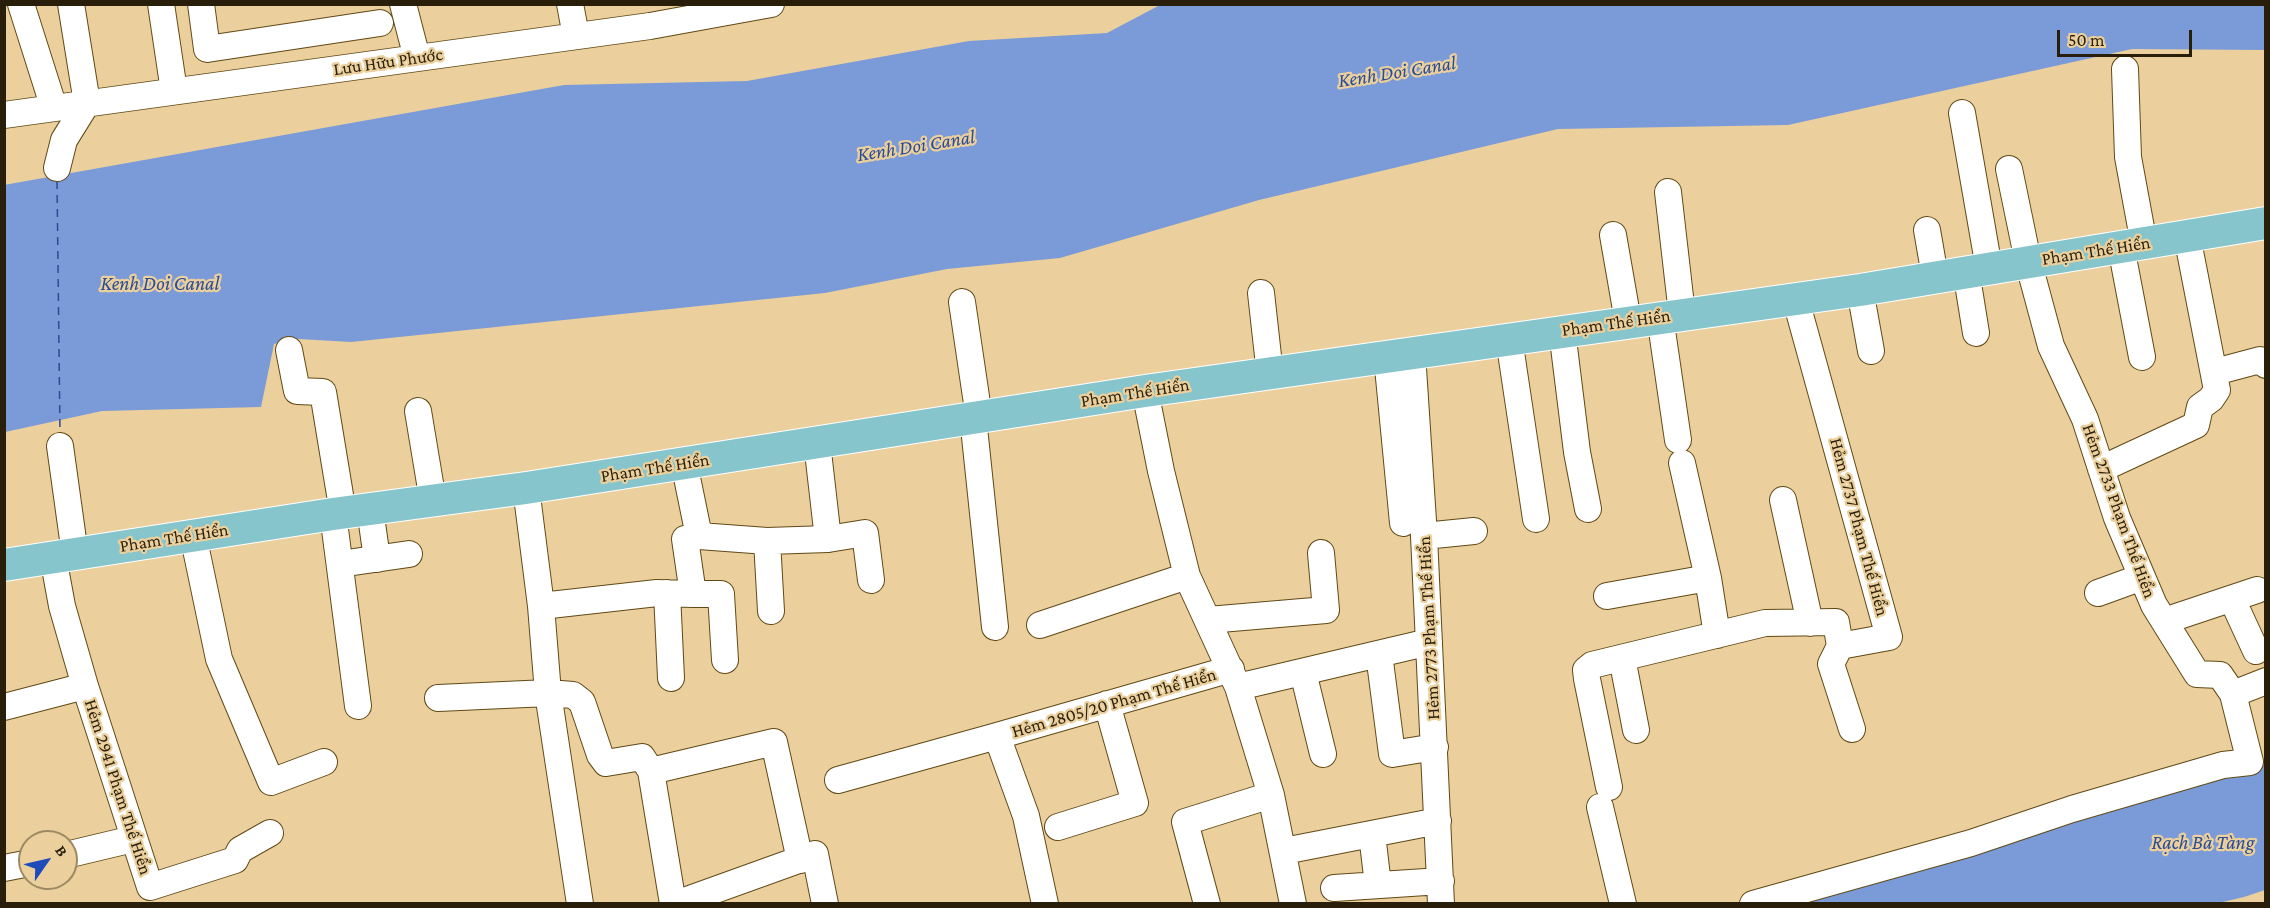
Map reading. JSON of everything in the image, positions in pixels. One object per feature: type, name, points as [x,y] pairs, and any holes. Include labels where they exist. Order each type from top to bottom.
[{"type":"main road","name":"Phạm Thế Hiển","points":[[4,565],[193,535],[526,488],[1145,391],[1795,297],[1860,290],[2265,223]]},
{"type":"street","points":[[21,4],[54,108]]},
{"type":"street","points":[[57,168],[63,140],[87,104],[71,4]]},
{"type":"street","points":[[161,4],[174,91]]},
{"type":"street","points":[[201,4],[207,49],[375,14],[405,13],[417,58]]},
{"type":"street","points":[[570,4],[576,36]]},
{"type":"street","name":"Lưu Hữu Phước","points":[[4,115],[576,36],[771,4]]},
{"type":"street","points":[[2125,69],[2132,246],[2142,357]]},
{"type":"street","points":[[1962,113],[1977,269],[1976,333]]},
{"type":"street","name":"Hẻm 2733 Phạm Thế Hiển","points":[[2009,169],[2028,261],[2051,346],[2085,419],[2101,469],[2142,577],[2164,621],[2197,674],[2220,675],[2234,694]]},
{"type":"street","points":[[1668,192],[1671,315],[1680,452],[1708,579],[1717,635]]},
{"type":"street","points":[[1927,230],[1935,276]]},
{"type":"street","points":[[1613,235],[1628,321]]},
{"type":"street","points":[[2101,469],[2196,425],[2200,407],[2211,399],[2217,390],[2187,236]]},
{"type":"street","points":[[1860,290],[1871,351]]},
{"type":"street","points":[[1261,293],[1270,374]]},
{"type":"street","name":"Hẻm 2737 Phạm Thế Hiển","points":[[1795,297],[1889,637],[1840,645]]},
{"type":"street","points":[[962,302],[976,418],[996,627]]},
{"type":"street","points":[[1562,331],[1588,509]]},
{"type":"street","points":[[1509,339],[1536,519]]},
{"type":"street","points":[[289,350],[297,391],[323,392],[349,512],[377,559]]},
{"type":"street","name":"Hẻm 2773 Phạm Thế Hiển","points":[[1400,355],[1414,530],[1429,642],[1441,892]]},
{"type":"street","points":[[2214,372],[2260,360],[2265,365]]},
{"type":"street","points":[[1145,391],[1161,471],[1187,576],[1235,678],[1271,795],[1293,903]]},
{"type":"street","points":[[418,411],[433,501]]},
{"type":"street","points":[[817,443],[828,539]]},
{"type":"street","name":"Hẻm 2941 Phạm Thế Hiển","points":[[60,446],[64,555],[62,606],[152,895],[235,860],[240,850],[270,833]]},
{"type":"street","points":[[684,463],[699,536]]},
{"type":"street","points":[[526,488],[542,606],[548,693],[578,894]]},
{"type":"street","points":[[1783,500],[1810,622]]},
{"type":"street","points":[[349,512],[340,564],[358,706]]},
{"type":"street","points":[[1414,530],[1474,531]]},
{"type":"street","points":[[693,594],[685,539],[699,536],[767,542],[828,539],[865,533],[871,580]]},
{"type":"street","points":[[193,535],[219,659],[271,782],[324,762]]},
{"type":"street","points":[[767,542],[771,611]]},
{"type":"street","points":[[1208,620],[1326,610],[1321,553]]},
{"type":"street","points":[[340,564],[409,554]]},
{"type":"street","points":[[1040,625],[1187,576]]},
{"type":"street","points":[[2098,593],[2142,577]]},
{"type":"street","points":[[1607,596],[1708,579]]},
{"type":"street","points":[[2164,621],[2257,590]]},
{"type":"street","points":[[542,606],[667,593],[721,594],[725,660]]},
{"type":"street","points":[[667,593],[672,678]]},
{"type":"street","points":[[2232,599],[2256,651]]},
{"type":"street","points":[[1623,903],[1604,797],[1586,670],[1592,665],[1765,622],[1836,622],[1840,645],[1831,664],[1852,729]]},
{"type":"street","name":"Hẻm 2805/20 Phạm Thế Hiển","points":[[838,780],[1107,704],[1235,678],[1303,672],[1429,642]]},
{"type":"street","points":[[1379,654],[1392,754],[1434,747]]},
{"type":"street","points":[[1622,658],[1636,730]]},
{"type":"street","points":[[1303,672],[1323,754]]},
{"type":"street","points":[[1753,903],[1971,843],[2072,809],[2223,765],[2258,760],[2234,694],[2265,681]]},
{"type":"street","points":[[4,707],[86,686]]},
{"type":"street","points":[[438,698],[573,694],[582,702],[600,755],[606,763],[642,757],[651,771],[674,903],[815,854],[825,903]]},
{"type":"street","points":[[1058,827],[1135,803],[1107,704]]},
{"type":"street","name":"Hẻm 2805/20 Phạm Thế Hiển","points":[[997,736],[1026,816],[1045,903]]},
{"type":"street","points":[[651,771],[774,742],[800,860]]},
{"type":"street","points":[[1207,903],[1185,822],[1271,795]]},
{"type":"street","points":[[1284,851],[1438,821]]},
{"type":"street","points":[[1372,834],[1378,885]]},
{"type":"street","points":[[78,852],[133,839]]},
{"type":"street","points":[[1334,888],[1378,885],[1441,892]]},
{"type":"water","name":"Kenh Doi Canal","points":[[1160,5],[2265,5],[2265,50],[2132,49],[1788,125],[1558,129],[1259,200],[1060,258],[947,269],[825,293],[351,342],[299,339],[274,344],[261,407],[102,411],[5,432],[4,185],[564,85],[747,81],[969,41],[1107,33]]},
{"type":"water","name":"Rạch Bà Tàng","points":[[2265,764],[2265,890],[2244,897],[2214,904],[1779,904]]},
{"type":"ferry route","points":[[57,181],[60,434]]}]
